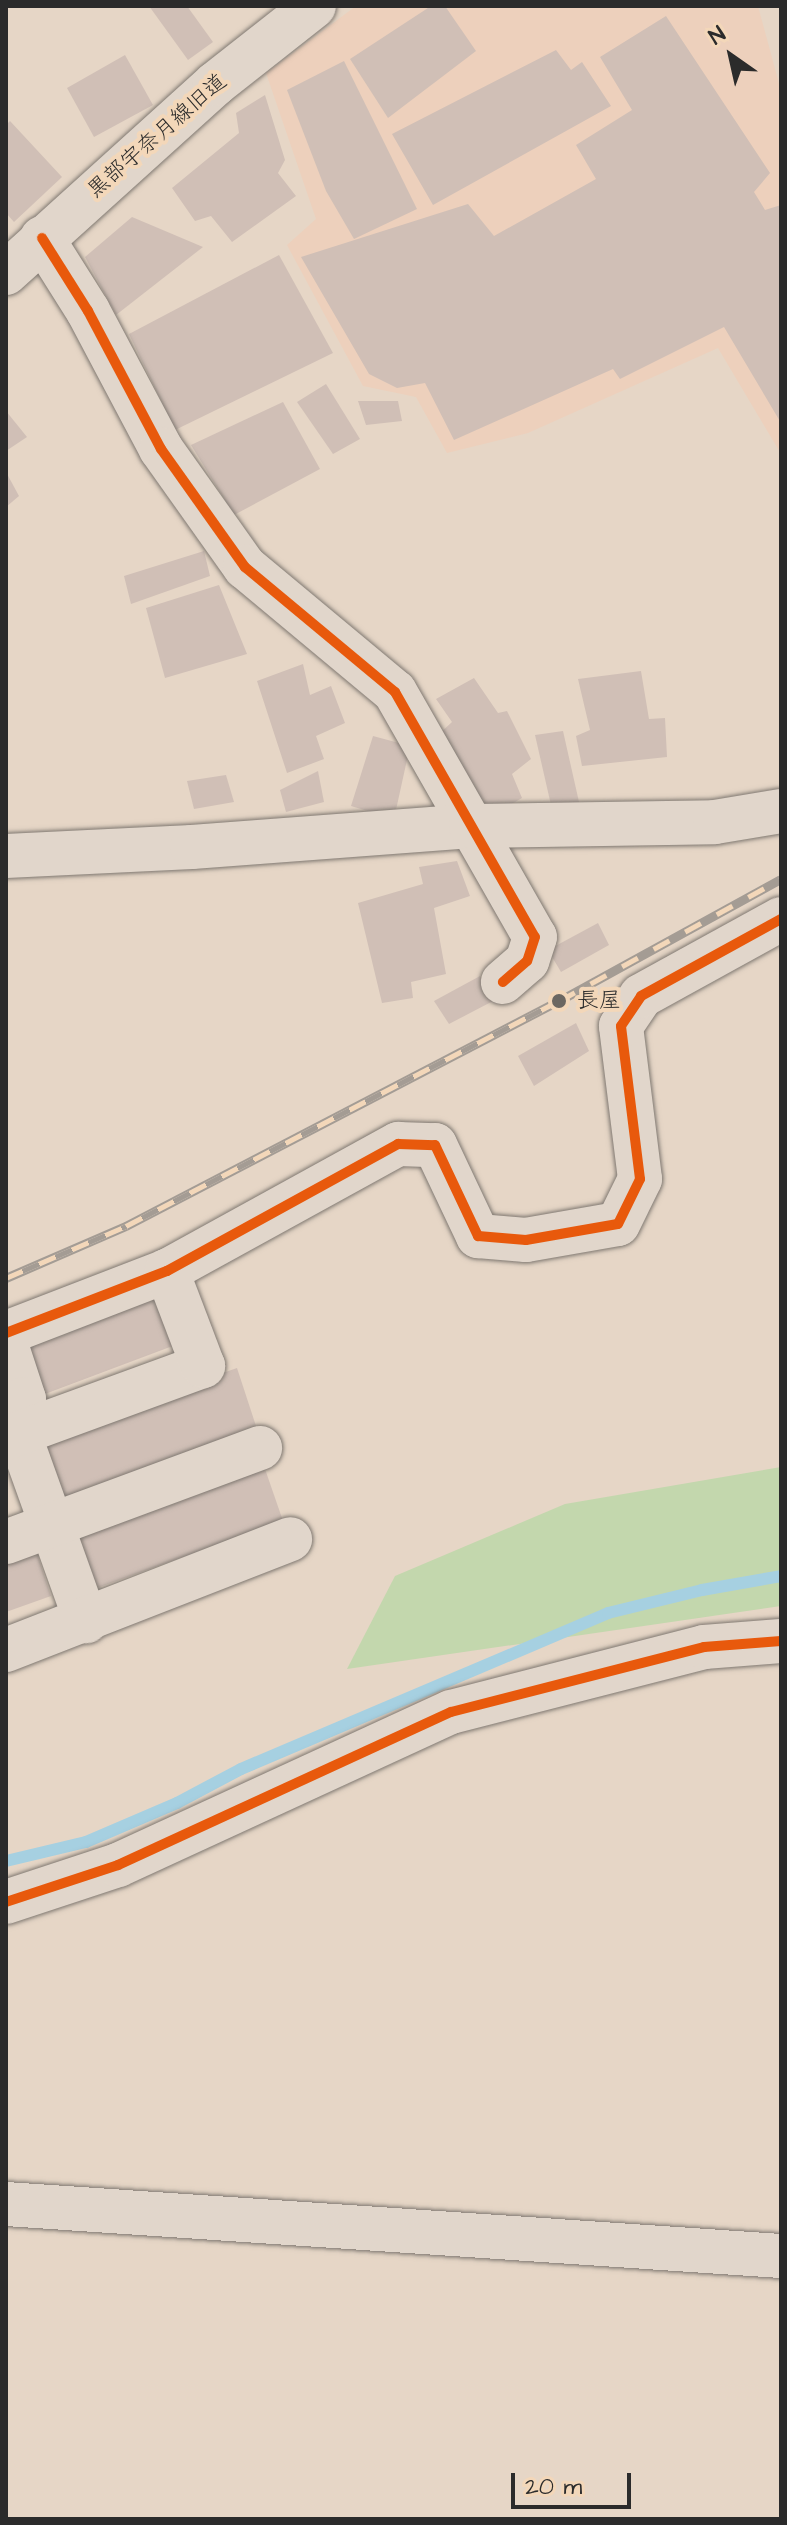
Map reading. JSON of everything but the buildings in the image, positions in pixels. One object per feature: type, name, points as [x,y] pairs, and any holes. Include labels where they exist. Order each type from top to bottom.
[{"type":"street","name":"黒部宇奈月線旧道","points":[[6,273],[215,84],[314,6]]},
{"type":"street","points":[[42,238],[88,311],[161,449],[245,567],[395,692],[535,937],[527,961],[503,982]]},
{"type":"street","points":[[6,856],[192,847],[471,826],[715,822],[781,811]]},
{"type":"street","points":[[6,1333],[167,1271],[398,1144],[435,1145],[478,1236],[526,1240],[618,1224],[640,1179],[621,1026],[641,996],[781,919]]},
{"type":"street","points":[[13,1436],[203,1366],[167,1271]]},
{"type":"street","points":[[6,1344],[24,1399],[13,1436],[86,1621]]},
{"type":"street","points":[[6,1542],[51,1528],[260,1448]]},
{"type":"street","points":[[6,1650],[290,1539]]},
{"type":"street","points":[[6,1902],[118,1865],[451,1712],[704,1647],[781,1641]]},
{"type":"street","points":[[6,2204],[781,2256]]},
{"type":"shaded area","points":[[356,6],[758,6],[781,91],[781,454],[718,348],[528,433],[447,453],[416,397],[363,386],[287,245],[316,219],[266,73]]},
{"type":"green space","points":[[781,1467],[781,1606],[347,1669],[395,1576],[565,1504]]},
{"type":"waterway","points":[[6,1861],[86,1842],[177,1803],[241,1769],[608,1613],[702,1590],[781,1576]]},
{"type":"railway","points":[[6,1278],[126,1226],[559,1001],[781,879]]},
{"type":"cycle path","points":[[42,238],[88,311],[161,449],[245,567],[395,692],[535,937],[527,961],[503,982]]},
{"type":"cycle path","points":[[6,1333],[167,1271],[398,1144],[435,1145],[478,1236],[526,1240],[618,1224],[640,1179],[621,1026],[641,996],[781,919]]},
{"type":"cycle path","points":[[6,1902],[118,1865],[451,1712],[704,1647],[781,1641]]},
{"type":"place","name":"長屋","points":[[559,1001]]}]
